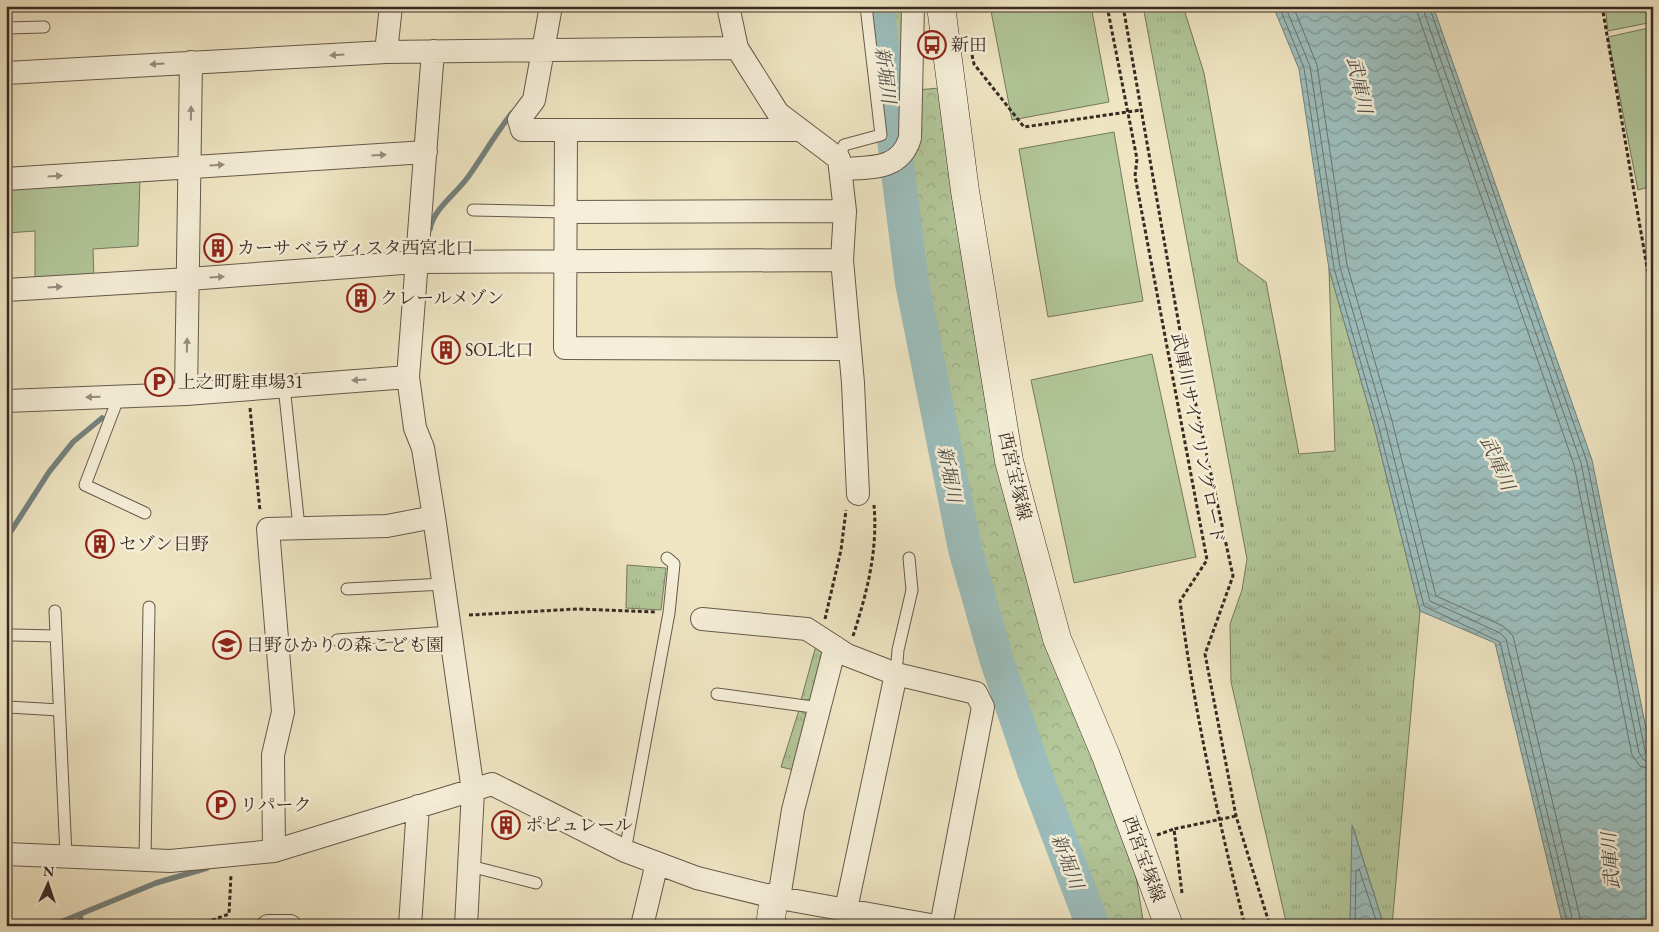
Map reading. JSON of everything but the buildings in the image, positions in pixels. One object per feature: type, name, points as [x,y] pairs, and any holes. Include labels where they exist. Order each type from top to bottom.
[{"type":"main road","name":"西宮宝塚線","points":[[941,6],[965,191],[1009,462],[1057,639],[1106,756],[1171,897],[1169,926]]},
{"type":"main road","points":[[770,926],[776,897]]},
{"type":"street","points":[[386,48],[391,6]]},
{"type":"street","points":[[551,6],[534,100],[519,120],[522,130],[799,130]]},
{"type":"street","points":[[728,6],[737,48],[778,113],[840,164],[884,166],[895,160],[906,150],[910,138],[914,6]]},
{"type":"street","points":[[6,73],[386,48],[433,51],[737,48]]},
{"type":"street","points":[[433,51],[408,377],[415,428],[423,448],[434,517],[473,791],[466,926]]},
{"type":"street","points":[[186,394],[192,62]]},
{"type":"street","points":[[566,130],[565,348],[850,349]]},
{"type":"street","points":[[6,179],[426,152]]},
{"type":"street","points":[[840,164],[845,211],[842,260],[854,383],[858,494]]},
{"type":"street","points":[[565,212],[845,211]]},
{"type":"street","points":[[6,290],[416,262],[842,260]]},
{"type":"street","points":[[6,401],[186,394],[408,377]]},
{"type":"street","points":[[274,851],[273,755],[283,712],[268,530],[300,527],[387,526],[434,517]]},
{"type":"street","points":[[702,619],[807,629],[834,647],[896,674],[976,693],[983,707],[941,926]]},
{"type":"street","points":[[776,897],[793,810],[834,647]]},
{"type":"street","points":[[846,909],[896,674]]},
{"type":"street","points":[[6,854],[170,861],[274,851],[492,784],[626,851],[697,878],[776,897],[936,926]]},
{"type":"street","points":[[410,926],[418,806]]},
{"type":"street","points":[[642,926],[657,863]]},
{"type":"street","points":[[1155,926],[1171,897]]},
{"type":"street","points":[[268,926],[290,926]]},
{"type":"lane","points":[[840,164],[844,145],[881,135],[866,6]]},
{"type":"lane","points":[[6,28],[44,27]]},
{"type":"lane","points":[[473,210],[565,212]]},
{"type":"lane","points":[[284,386],[300,527]]},
{"type":"lane","points":[[119,396],[85,486],[145,513]]},
{"type":"lane","points":[[626,851],[670,613],[674,564],[667,558]]},
{"type":"lane","points":[[896,674],[898,650],[912,590],[909,558]]},
{"type":"lane","points":[[347,589],[444,584]]},
{"type":"lane","points":[[145,860],[149,607]]},
{"type":"lane","points":[[55,610],[66,856]]},
{"type":"lane","points":[[337,640],[449,625]]},
{"type":"lane","points":[[14,635],[56,636]]},
{"type":"lane","points":[[717,694],[820,708]]},
{"type":"lane","points":[[8,707],[59,710]]},
{"type":"lane","points":[[470,866],[536,884]]},
{"type":"path","name":"武庫川サイクリングロード","points":[[1107,6],[1137,159],[1135,176],[1207,560],[1180,601],[1189,672],[1218,819],[1244,926]]},
{"type":"path","points":[[1123,6],[1180,331],[1233,576],[1205,654],[1236,816],[1270,926]]},
{"type":"path","points":[[1602,6],[1653,302]]},
{"type":"path","points":[[972,54],[974,64],[1024,128],[1141,110]]},
{"type":"path","points":[[248,389],[261,520],[268,530]]},
{"type":"path","points":[[858,494],[874,503],[876,533],[865,597],[834,647],[841,550],[848,498],[858,494]]},
{"type":"path","points":[[449,625],[577,608],[670,613]]},
{"type":"path","points":[[1161,833],[1236,816]]},
{"type":"path","points":[[1171,897],[1174,829]]},
{"type":"path","points":[[180,926],[207,922],[229,914],[231,855]]},
{"type":"green space","points":[[888,6],[909,6],[904,77],[896,79]]},
{"type":"green space","points":[[990,6],[1091,6],[1109,102],[1012,120]]},
{"type":"green space","points":[[1143,6],[1183,6],[1204,73],[1238,262],[1266,282],[1299,454],[1335,451],[1329,269],[1374,426],[1420,611],[1392,926],[1384,926],[1353,827],[1350,926],[1287,926],[1231,682],[1230,624],[1242,590],[1247,559]]},
{"type":"green space","points":[[1605,6],[1653,6],[1653,22],[1608,31]]},
{"type":"green space","points":[[1653,27],[1653,186],[1638,190],[1608,37]]},
{"type":"green space","points":[[939,88],[986,393],[1130,839],[1144,926],[1082,926],[990,677],[962,585],[933,340],[904,165],[917,90]]},
{"type":"green space","points":[[1114,132],[1143,301],[1048,317],[1019,149]]},
{"type":"green space","points":[[140,177],[138,246],[93,249],[94,279],[35,282],[35,231],[6,233],[6,186]]},
{"type":"green space","points":[[1152,354],[1196,557],[1074,583],[1031,380]]},
{"type":"green space","points":[[627,565],[666,568],[661,610],[626,608]]},
{"type":"green space","points":[[817,642],[828,648],[814,695],[809,700],[801,700]]},
{"type":"green space","points":[[799,710],[807,715],[794,770],[781,767]]},
{"type":"water","name":"武庫川","points":[[1273,6],[1433,6],[1592,460],[1653,763],[1653,926],[1563,926],[1495,643],[1420,611],[1374,426],[1329,269],[1299,69]]},
{"type":"water","points":[[1352,825],[1384,926],[1350,926]]},
{"type":"waterway","name":"新堀川","points":[[877,6],[912,283],[965,549],[996,658],[1034,771],[1093,926]]},
{"type":"waterway","points":[[430,229],[436,214],[468,177],[512,113]]},
{"type":"waterway","points":[[6,539],[49,472],[73,442],[102,418]]},
{"type":"waterway","points":[[51,926],[156,883],[207,868]]},
{"type":"waterway","points":[[80,915],[82,926]]},
{"type":"place","name":"新田","points":[[932,45]]},
{"type":"place","name":"カーサ ベラヴィスタ西宮北口","points":[[218,248]]},
{"type":"place","name":"クレールメゾン","points":[[361,298]]},
{"type":"place","name":"SOL北口","points":[[446,350]]},
{"type":"place","name":"上之町駐車場31","points":[[159,382]]},
{"type":"place","name":"セゾン日野","points":[[100,544]]},
{"type":"place","name":"日野ひかりの森こども園","points":[[227,645]]},
{"type":"place","name":"リパーク","points":[[221,805]]},
{"type":"place","name":"ポピュレール","points":[[506,825]]}]
